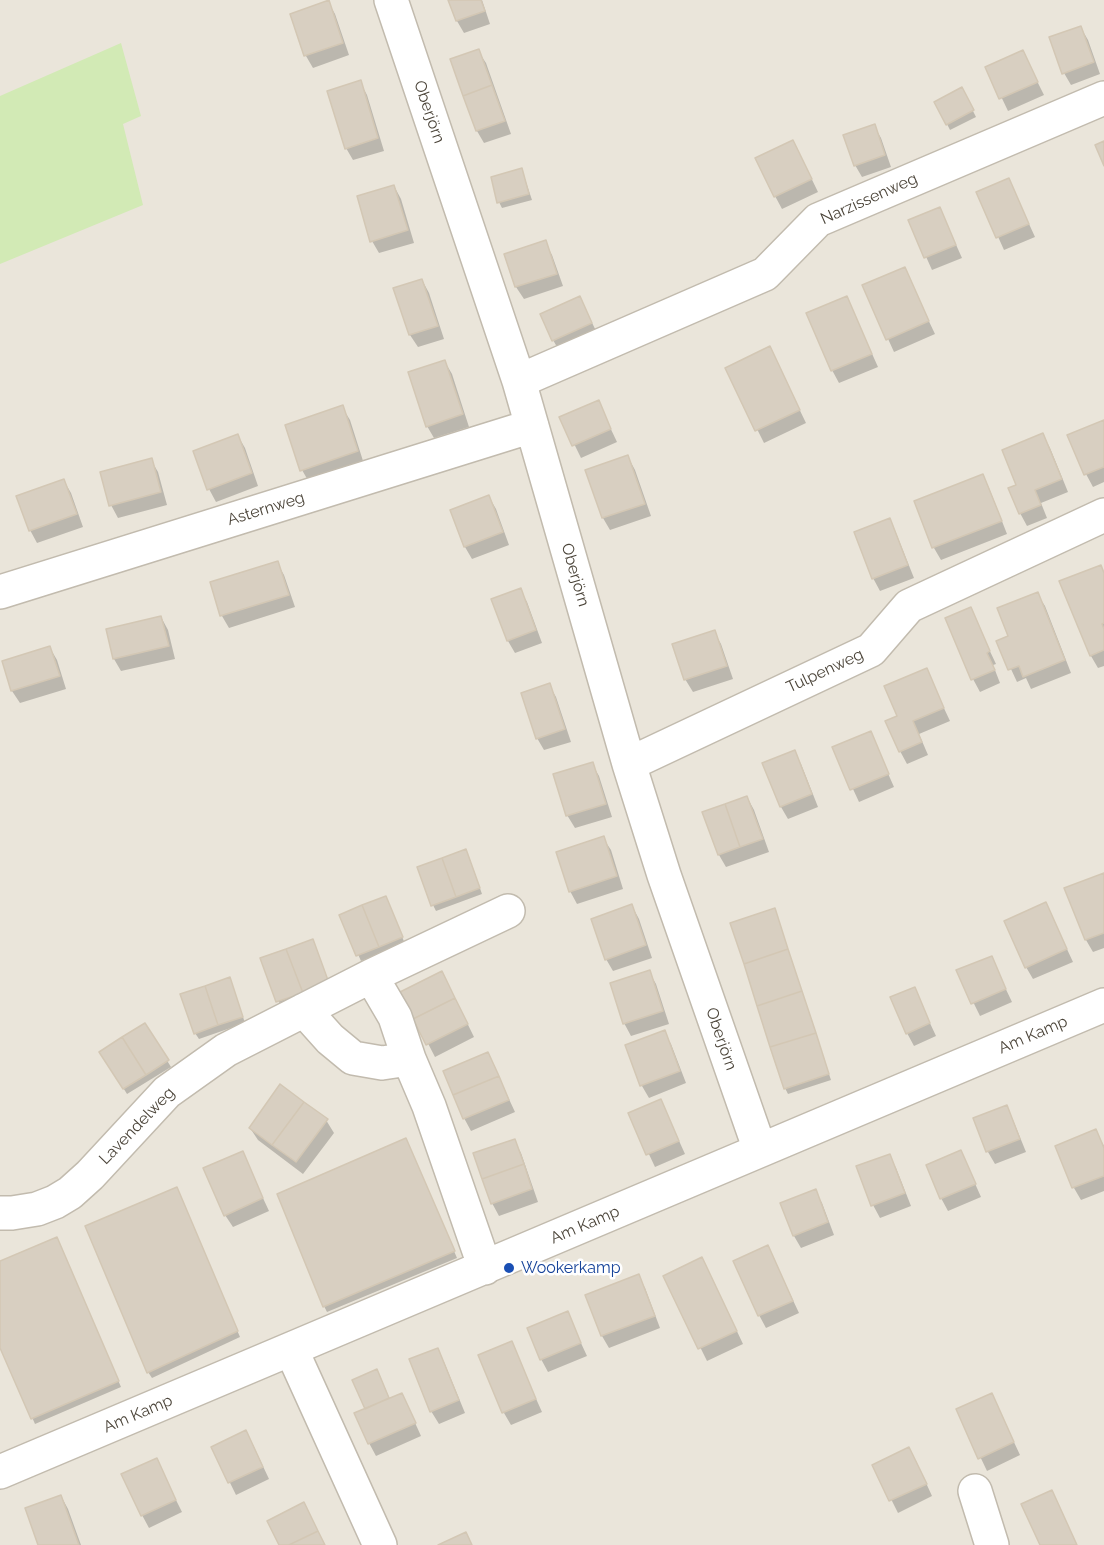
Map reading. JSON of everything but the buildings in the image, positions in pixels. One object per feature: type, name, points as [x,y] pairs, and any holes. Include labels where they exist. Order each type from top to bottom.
[{"type":"street","name":"Oberjörn","points":[[391,0],[519,381],[629,764],[664,875],[760,1150]]},
{"type":"street","name":"Narzissenweg","points":[[519,381],[765,274],[818,220],[1104,98]]},
{"type":"street","name":"Asternweg","points":[[0,592],[532,426]]},
{"type":"street","name":"Tulpenweg","points":[[629,764],[871,650],[909,606],[1104,515]]},
{"type":"street","name":"Lavendelweg","points":[[0,1213],[37,1209],[70,1193],[90,1175],[166,1092],[226,1050],[371,976],[508,911]]},
{"type":"street","points":[[371,976],[396,1017],[485,1268]]},
{"type":"street","name":"Am Kamp","points":[[0,1472],[1104,1005]]},
{"type":"street","points":[[304,1010],[330,1039],[353,1058],[382,1063],[409,1059]]},
{"type":"street","points":[[291,1349],[381,1545]]},
{"type":"street","points":[[975,1491],[992,1545]]},
{"type":"shaded area","points":[[0,0],[1104,0],[1104,1545],[0,1545]]},
{"type":"green space","points":[[121,43],[141,116],[123,124],[143,205],[0,264],[0,96]]},
{"type":"place","name":"Wookerkamp","points":[[509,1268]]}]
